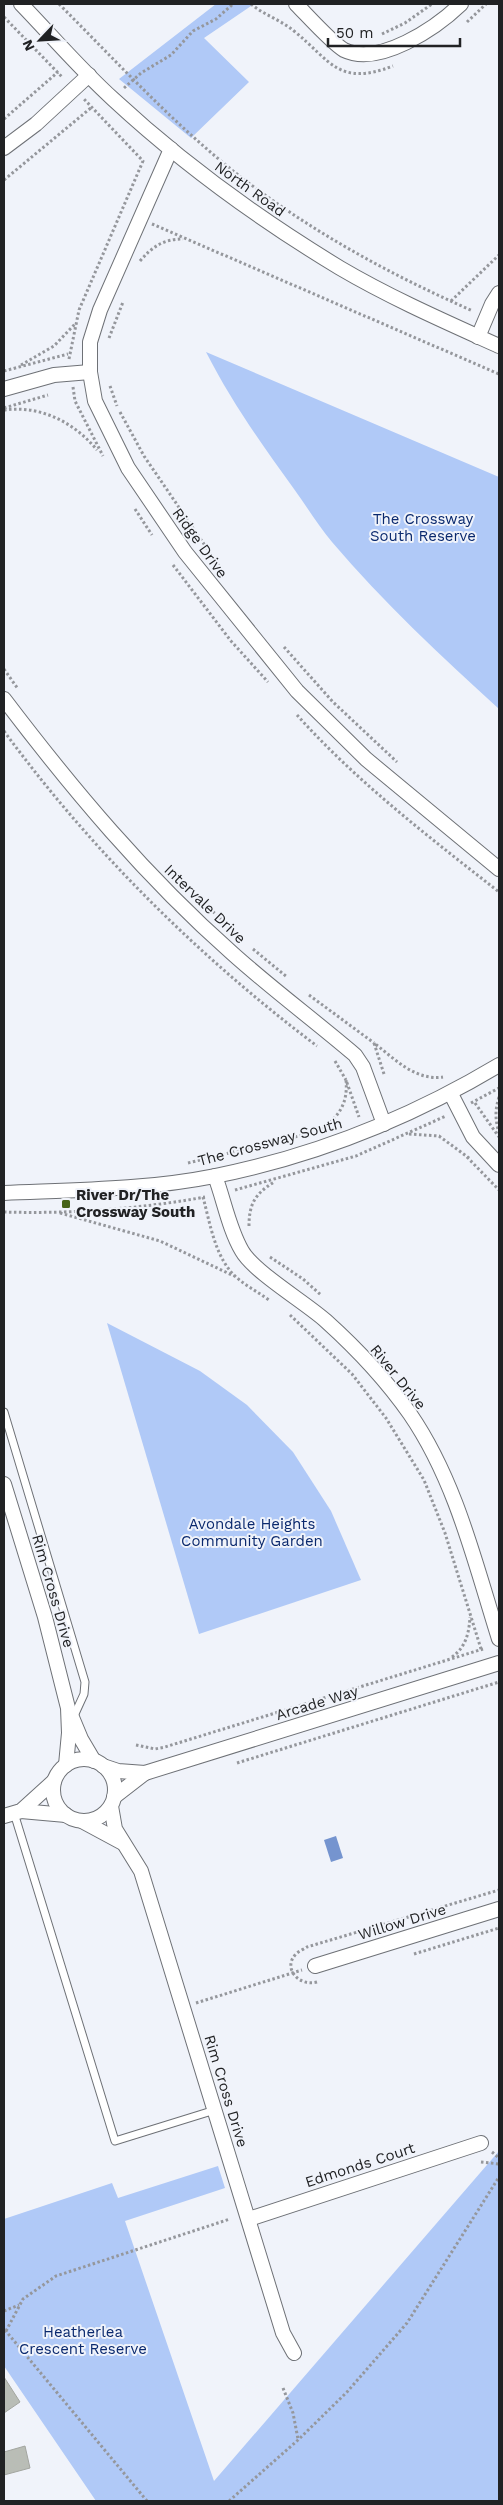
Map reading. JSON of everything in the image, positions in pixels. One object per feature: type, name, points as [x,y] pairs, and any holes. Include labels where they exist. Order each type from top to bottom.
[{"type":"street","name":"North Road","points":[[21,4],[112,98],[213,183],[278,229],[333,264],[401,300],[499,346]]},
{"type":"street","points":[[296,4],[343,49],[363,55],[386,51],[426,30],[461,4]]},
{"type":"street","points":[[4,148],[36,124],[89,75]]},
{"type":"street","name":"Ridge Drive","points":[[171,149],[100,310],[90,342],[90,372],[95,401],[128,468],[185,552],[297,691],[366,759],[499,868]]},
{"type":"street","points":[[478,337],[499,293]]},
{"type":"street","points":[[4,389],[54,375],[72,380],[90,372]]},
{"type":"street","name":"Intervale Drive","points":[[4,699],[112,834],[170,894],[275,991],[354,1055],[363,1067],[384,1124]]},
{"type":"street","name":"The Crossway South","points":[[4,1192],[127,1188],[216,1176],[308,1151],[364,1132],[451,1094],[499,1065]]},
{"type":"street","points":[[451,1094],[473,1137],[499,1165]]},
{"type":"street","name":"River Drive","points":[[216,1176],[237,1239],[248,1259],[326,1321],[374,1369],[410,1414],[433,1452],[464,1526],[495,1643]]},
{"type":"street","name":"Rim Cross Drive","points":[[4,1484],[45,1617],[70,1713],[81,1739],[99,1764]]},
{"type":"street","name":"Arcade Way","points":[[99,1764],[118,1771],[145,1773],[499,1663]]},
{"type":"street","name":"Rim Cross Drive","points":[[66,1765],[70,1713]]},
{"type":"street","points":[[84,1759],[99,1764],[113,1780],[113,1801],[99,1818],[82,1821],[66,1815],[13,1813],[54,1781],[66,1765],[84,1759]]},
{"type":"street","name":"Arcade Way","points":[[113,1801],[145,1773]]},
{"type":"street","points":[[54,1781],[55,1800],[66,1815]]},
{"type":"street","name":"Rim Cross Drive","points":[[113,1801],[113,1823],[121,1842],[141,1871],[283,2333],[294,2353]]},
{"type":"street","name":"Rim Cross Drive","points":[[82,1821],[121,1842]]},
{"type":"street","name":"Willow Drive","points":[[315,1966],[499,1909]]},
{"type":"street","name":"Edmonds Court","points":[[249,2219],[481,2142]]},
{"type":"lane","points":[[4,1412],[85,1682],[84,1694],[70,1713]]},
{"type":"lane","points":[[13,1813],[115,2141],[215,2110]]},
{"type":"path","points":[[60,4],[133,80],[208,149],[286,210],[382,268],[486,317]]},
{"type":"path","points":[[112,98],[133,80],[171,55],[193,31],[216,19],[233,4]]},
{"type":"path","points":[[374,36],[405,23],[432,4]]},
{"type":"path","points":[[4,18],[143,161],[79,310],[68,354],[75,401],[107,463]]},
{"type":"path","points":[[4,119],[58,72]]},
{"type":"path","points":[[4,180],[92,108]]},
{"type":"path","points":[[140,219],[499,374]]},
{"type":"path","points":[[151,233],[155,226]]},
{"type":"path","points":[[145,248],[138,263],[160,242],[186,239]]},
{"type":"path","points":[[451,301],[499,255]]},
{"type":"path","points":[[108,342],[124,298]]},
{"type":"path","points":[[22,365],[54,346],[76,324]]},
{"type":"path","points":[[4,370],[68,354]]},
{"type":"path","points":[[64,390],[72,380]]},
{"type":"path","points":[[109,383],[117,407],[144,456],[224,572]]},
{"type":"path","points":[[4,409],[56,392]]},
{"type":"path","points":[[4,409],[16,408],[45,412],[68,423],[90,440],[103,456]]},
{"type":"path","points":[[133,506],[153,536]]},
{"type":"path","points":[[169,558],[231,641],[274,689]]},
{"type":"path","points":[[278,640],[334,702],[400,765]]},
{"type":"path","points":[[4,669],[19,691]]},
{"type":"path","points":[[292,710],[347,766],[402,814],[499,892]]},
{"type":"path","points":[[191,891],[226,924]]},
{"type":"path","points":[[247,943],[289,979]]},
{"type":"path","points":[[303,991],[415,1073],[434,1078],[443,1077]]},
{"type":"path","points":[[374,1043],[386,1082]]},
{"type":"path","points":[[430,1085],[451,1073]]},
{"type":"path","points":[[322,1129],[343,1108],[347,1092],[346,1080],[364,1132],[367,1152]]},
{"type":"path","points":[[499,1096],[495,1110],[499,1133]]},
{"type":"path","points":[[474,1102],[499,1137]]},
{"type":"path","points":[[349,1119],[378,1107]]},
{"type":"path","points":[[399,1117],[407,1134],[439,1136],[468,1158]]},
{"type":"path","points":[[313,1132],[340,1122]]},
{"type":"path","points":[[184,1164],[305,1134]]},
{"type":"path","points":[[249,1226],[249,1210],[254,1200],[261,1191],[277,1180]]},
{"type":"path","points":[[203,1198],[217,1245],[225,1262],[235,1276]]},
{"type":"path","points":[[56,1212],[160,1240],[235,1276],[277,1305]]},
{"type":"path","points":[[285,1310],[352,1374],[391,1426],[424,1480],[445,1533],[481,1650]]},
{"type":"path","points":[[448,1660],[459,1652],[465,1643],[469,1630],[470,1612]]},
{"type":"path","points":[[136,1745],[155,1749],[481,1650],[495,1643]]},
{"type":"path","points":[[234,1764],[499,1682]]},
{"type":"path","points":[[293,1972],[293,1959],[296,1954],[307,1948],[499,1890]]},
{"type":"path","points":[[183,2006],[315,1966]]},
{"type":"path","points":[[481,2162],[499,2164]]},
{"type":"path","points":[[229,2501],[298,2440],[347,2392],[407,2323],[499,2177]]},
{"type":"path","points":[[147,2501],[5,2330],[23,2299],[56,2276],[230,2219]]},
{"type":"path","points":[[4,2311],[19,2305]]},
{"type":"path","points":[[283,2388],[293,2412],[298,2440]]},
{"type":"green space","points":[[216,4],[254,4],[204,38],[249,82],[191,138],[119,79]]},
{"type":"green space","name":"The Crossway South Reserve","points":[[206,352],[499,477],[499,709],[392,607],[332,542],[247,422]]},
{"type":"green space","name":"Avondale Heights Community Garden","points":[[107,1323],[200,1371],[247,1405],[293,1452],[331,1511],[361,1580],[199,1634]]},
{"type":"green space","name":"Heatherlea Crescent Reserve","points":[[499,2151],[499,2501],[96,2501],[4,2366],[4,2219],[112,2183],[118,2198],[218,2166],[225,2188],[125,2221],[214,2481]]},
{"type":"shaded area","points":[[336,1836],[343,1858],[331,1862],[324,1840]]},
{"type":"building","points":[[4,2377],[20,2402],[4,2413]]},
{"type":"building","points":[[25,2446],[30,2468],[4,2475],[4,2452]]},
{"type":"place","name":"River Dr/The Crossway South","points":[[66,1204]]}]
